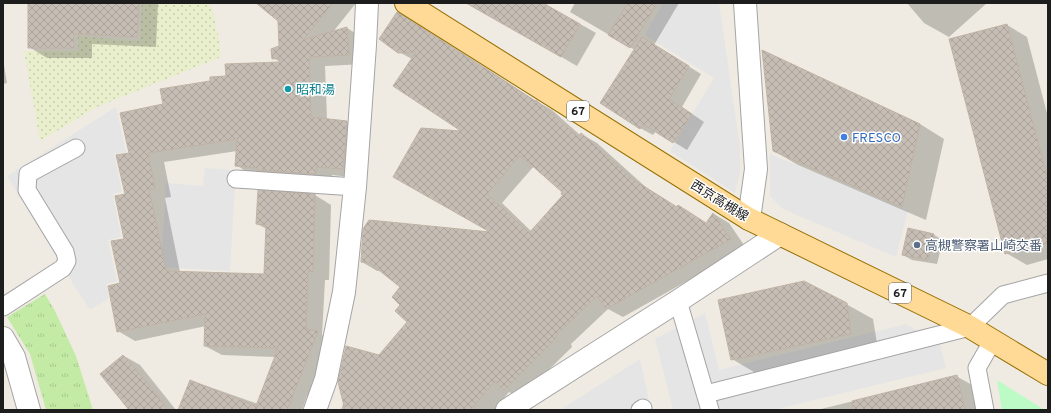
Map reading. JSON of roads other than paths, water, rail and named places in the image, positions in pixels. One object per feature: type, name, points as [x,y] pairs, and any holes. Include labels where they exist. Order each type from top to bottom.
[{"type":"main road","name":"西京高槻線","points":[[406,3],[749,219],[970,327],[1048,374]]},
{"type":"street","points":[[315,410],[326,379],[344,292],[355,187],[367,3]]},
{"type":"street","points":[[745,3],[756,169],[749,219]]},
{"type":"street","points":[[507,410],[780,234]]},
{"type":"street","points":[[3,338],[14,357],[30,410]]},
{"type":"lane","points":[[3,307],[63,268],[66,260],[65,252],[27,190],[28,174],[76,148]]},
{"type":"lane","points":[[236,179],[355,187]]},
{"type":"lane","points":[[678,300],[708,402],[970,327],[1003,295],[1048,282]]},
{"type":"lane","points":[[986,410],[977,368],[993,340]]},
{"type":"place","name":"昭和湯","points":[[288,89]]},
{"type":"place","name":"FRESCO","points":[[844,137]]},
{"type":"place","name":"高槻警察署山崎交番","points":[[917,245]]}]
